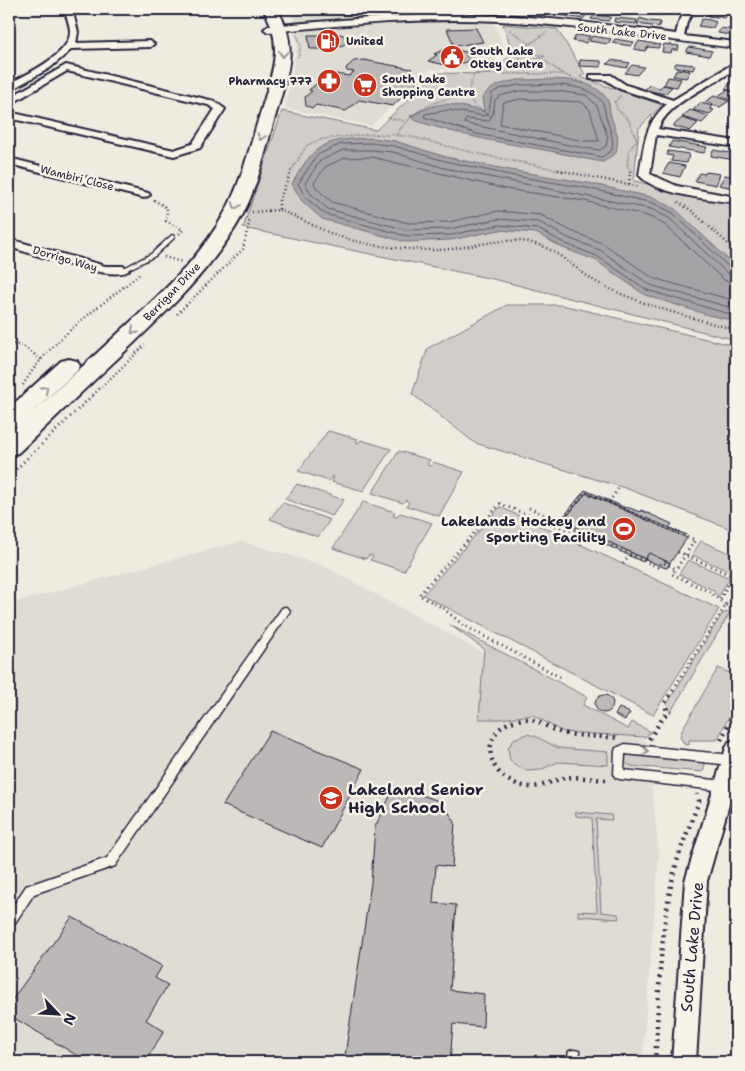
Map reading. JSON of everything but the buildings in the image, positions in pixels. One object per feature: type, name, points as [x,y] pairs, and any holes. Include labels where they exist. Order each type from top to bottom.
[{"type":"main road","name":"Berrigan Drive","points":[[256,9],[275,29]]},
{"type":"main road","name":"Berrigan Drive","points":[[263,102],[280,80],[284,51],[275,29],[270,9]]},
{"type":"main road","name":"Berrigan Drive","points":[[9,447],[152,314],[199,266],[234,213],[263,102],[265,73],[275,29]]},
{"type":"main road","name":"Berrigan Drive","points":[[9,421],[141,301],[180,261],[215,211],[235,158]]},
{"type":"street","points":[[68,9],[74,34],[72,46]]},
{"type":"street","points":[[679,38],[691,9]]},
{"type":"street","name":"South Lake Drive","points":[[275,29],[465,13],[494,18],[736,45]]},
{"type":"street","points":[[9,88],[50,63],[72,46],[150,44]]},
{"type":"street","points":[[719,74],[719,69],[730,57]]},
{"type":"street","points":[[9,115],[174,153],[196,146],[220,112],[219,106],[211,103],[50,63]]},
{"type":"street","points":[[736,65],[719,74],[658,118],[653,131],[644,175],[664,185],[736,200]]},
{"type":"street","points":[[9,102],[66,68]]},
{"type":"street","points":[[591,80],[608,77],[623,87],[676,104]]},
{"type":"street","points":[[653,131],[736,144]]},
{"type":"street","name":"Wambiri Close","points":[[9,162],[144,196]]},
{"type":"street","name":"Dorrigo Way","points":[[9,243],[105,270],[123,270]]},
{"type":"street","name":"South Lake Drive","points":[[684,1062],[696,882],[724,786],[728,751]]},
{"type":"lane","points":[[123,270],[153,255],[172,237]]},
{"type":"lane","points":[[9,922],[30,890],[111,862],[285,611]]},
{"type":"lane","points":[[724,786],[619,774],[620,751],[624,749],[728,751]]},
{"type":"path","points":[[494,18],[498,25],[529,43]]},
{"type":"path","points":[[525,53],[524,48],[529,43],[541,38],[550,30]]},
{"type":"path","points":[[524,62],[518,58],[525,53],[542,53],[545,56],[542,59]]},
{"type":"path","points":[[494,72],[524,62],[542,59],[563,74]]},
{"type":"path","points":[[467,95],[474,74],[494,72],[563,74],[591,80]]},
{"type":"path","points":[[279,210],[279,200],[291,172],[310,143],[351,136],[397,134],[474,153],[629,184],[631,171],[627,166],[629,150],[637,140],[630,128],[628,119],[617,109],[615,102],[620,96],[617,88],[623,87]]},
{"type":"path","points":[[467,95],[475,106],[490,116]]},
{"type":"path","points":[[397,134],[404,121],[437,101],[467,95]]},
{"type":"path","points":[[388,118],[404,121]]},
{"type":"path","points":[[144,196],[168,208],[166,221],[183,230]]},
{"type":"path","points":[[673,199],[692,212],[736,251]]},
{"type":"path","points":[[252,212],[279,210],[338,236],[366,242],[432,250],[472,248],[511,241],[539,245],[570,262],[590,279],[632,300],[736,330]]},
{"type":"path","points":[[20,390],[26,379],[43,360],[144,271]]},
{"type":"path","points":[[9,343],[23,346],[34,357],[43,360]]},
{"type":"path","points":[[609,502],[618,489]]},
{"type":"path","points":[[561,522],[586,492],[695,540],[672,574],[708,591],[736,610]]},
{"type":"path","points":[[560,677],[463,625],[443,608],[419,595],[500,504],[564,529],[581,532]]},
{"type":"path","points":[[529,508],[658,567],[662,562],[676,569]]},
{"type":"path","points":[[580,544],[589,535]]},
{"type":"path","points":[[678,552],[733,576]]},
{"type":"path","points":[[623,564],[631,554]]},
{"type":"path","points":[[720,599],[736,571]]},
{"type":"path","points":[[641,739],[650,739],[667,712],[665,703],[726,605]]},
{"type":"path","points":[[728,751],[736,709]]},
{"type":"path","points":[[606,780],[563,778],[541,787],[529,788],[518,786],[500,774],[494,766],[489,755],[493,736],[504,725],[524,719],[536,720],[564,734],[623,738]]},
{"type":"path","points":[[655,1062],[664,940],[673,882],[680,851],[699,802],[698,796],[691,789]]},
{"type":"shaded area","points":[[285,9],[357,9],[364,17],[301,22],[296,21]]},
{"type":"shaded area","points":[[416,21],[493,23],[506,51],[481,70],[431,69],[371,126],[285,108],[297,45],[294,31]]},
{"type":"shaded area","points":[[503,24],[557,29],[585,74],[580,77],[662,105],[639,128],[634,181],[736,203],[736,340],[493,279],[243,228],[282,111],[376,130],[437,73],[487,74],[513,54]]},
{"type":"shaded area","points":[[507,305],[562,305],[736,346],[736,531],[625,488],[475,443],[412,394],[428,348]]},
{"type":"shaded area","points":[[328,431],[358,439],[356,442],[358,443],[361,440],[391,449],[363,491],[332,482],[334,477],[332,476],[329,481],[298,471]]},
{"type":"shaded area","points":[[399,451],[430,460],[427,465],[431,466],[433,462],[464,472],[439,516],[407,506],[409,502],[406,500],[403,503],[372,493]]},
{"type":"shaded area","points":[[297,484],[344,500],[332,516],[285,499]]},
{"type":"shaded area","points":[[363,502],[395,512],[393,516],[396,517],[400,513],[432,523],[404,571],[370,560],[373,556],[369,555],[366,559],[333,548]]},
{"type":"shaded area","points":[[282,503],[330,520],[318,537],[270,519]]},
{"type":"shaded area","points":[[500,507],[719,609],[653,715],[423,595]]},
{"type":"shaded area","name":"Lakeland Senior High School","points":[[241,541],[322,565],[647,742],[659,855],[642,1062],[9,1062],[9,604]]},
{"type":"shaded area","points":[[701,541],[736,556],[736,568],[733,573],[692,555]]},
{"type":"shaded area","points":[[688,560],[730,578],[718,597],[713,590],[679,574]]},
{"type":"shaded area","points":[[731,611],[670,713],[667,704],[722,614]]},
{"type":"shaded area","points":[[450,625],[587,697],[583,705],[628,729],[632,722],[651,732],[645,737],[563,732],[533,715],[479,719],[484,649]]},
{"type":"shaded area","points":[[736,667],[736,703],[717,740],[689,740],[689,745],[685,745],[680,737],[682,730],[718,668],[732,674]]},
{"type":"shaded area","points":[[527,734],[558,748],[608,752],[608,765],[558,762],[540,770],[527,771],[514,765],[510,760],[508,748],[514,739]]},
{"type":"shaded area","points":[[627,755],[706,761],[703,772],[631,766],[625,763],[624,758]]},
{"type":"shaded area","points":[[575,812],[611,815],[612,820],[596,819],[601,912],[618,914],[619,919],[578,916],[578,911],[597,912],[592,818],[576,816]]},
{"type":"water","points":[[518,80],[567,80],[580,82],[601,92],[609,103],[610,114],[617,133],[616,153],[603,162],[595,161],[460,133],[414,120],[410,116],[422,110],[447,104],[484,111],[482,98],[489,90],[493,87]]},
{"type":"water","points":[[373,138],[395,141],[446,157],[588,183],[655,198],[675,209],[736,267],[736,321],[708,315],[645,295],[595,260],[563,248],[536,233],[499,230],[451,240],[406,242],[322,219],[302,201],[292,184],[300,170],[315,151],[333,142]]},
{"type":"place","name":"United","points":[[328,41]]},
{"type":"place","name":"South Lake Ottey Centre","points":[[452,57]]},
{"type":"place","name":"Pharmacy 777","points":[[329,81]]},
{"type":"place","name":"South Lake Shopping Centre","points":[[365,85]]},
{"type":"place","name":"Lakelands Hockey and Sporting Facility","points":[[624,529]]},
{"type":"place","name":"Lakeland Senior High School","points":[[331,798]]}]
